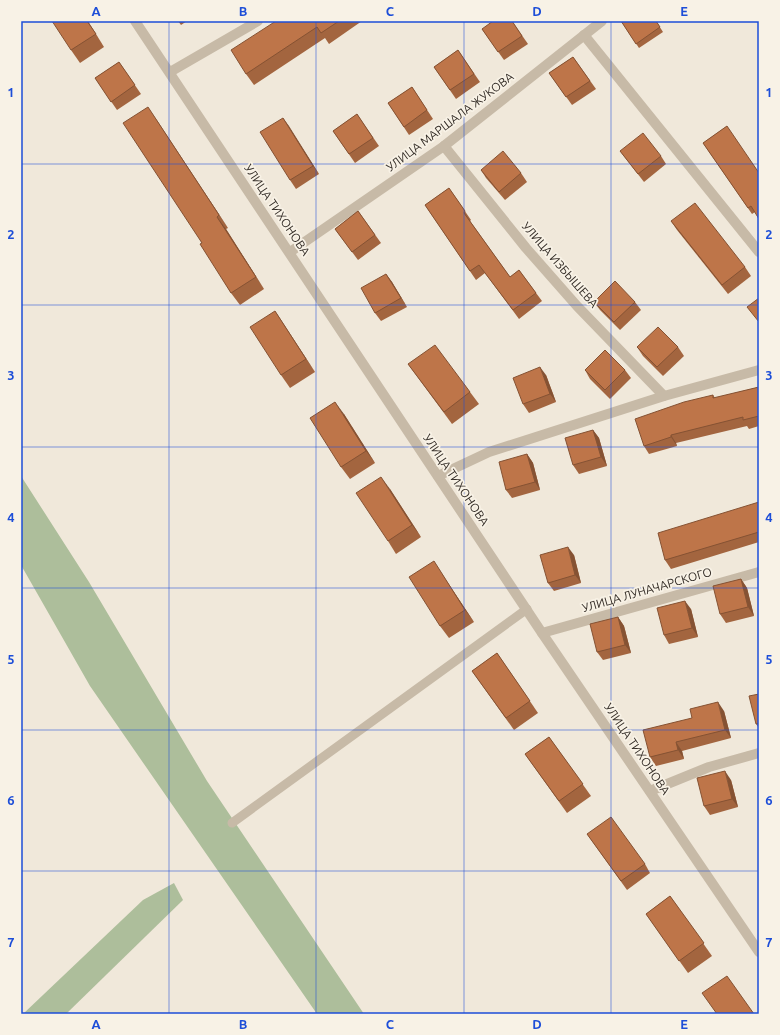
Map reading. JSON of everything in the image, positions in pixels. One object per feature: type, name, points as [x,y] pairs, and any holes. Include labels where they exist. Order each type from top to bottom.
[{"type":"street","name":"УЛИЦА ТИХОНОВА","points":[[135,21],[542,633],[759,950]]},
{"type":"street","points":[[170,72],[258,21]]},
{"type":"street","name":"УЛИЦА МАРШАЛА ЖУКОВА","points":[[290,252],[444,146],[602,21]]},
{"type":"street","points":[[584,35],[759,252]]},
{"type":"street","name":"УЛИЦА ИЗБЫШЕВА","points":[[444,146],[526,248],[577,306],[664,396]]},
{"type":"street","points":[[438,476],[489,452],[664,396],[759,370]]},
{"type":"street","name":"УЛИЦА ЛУНАЧАРСКОГО","points":[[542,633],[759,572]]},
{"type":"street","points":[[650,791],[709,767],[759,753]]},
{"type":"lane","points":[[232,823],[527,610]]},
{"type":"green space","points":[[21,476],[89,582],[207,781],[364,1014],[317,1014],[90,686],[21,565]]},
{"type":"green space","points":[[174,883],[183,900],[66,1014],[23,1014],[143,900]]},
{"type":"building","points":[[52,21],[87,21],[96,34],[71,50]]},
{"type":"building","points":[[276,21],[339,21],[321,33],[317,27],[246,74],[231,50]]},
{"type":"building","points":[[493,21],[512,21],[522,36],[498,52],[482,29]]},
{"type":"building","points":[[621,21],[656,21],[660,27],[636,44]]},
{"type":"building","points":[[458,50],[474,74],[450,90],[434,67]]},
{"type":"building","points":[[573,57],[590,81],[566,97],[549,73]]},
{"type":"building","points":[[119,62],[135,85],[111,102],[95,78]]},
{"type":"building","points":[[412,87],[427,110],[404,127],[388,103]]},
{"type":"building","points":[[148,107],[219,215],[217,217],[256,277],[231,293],[200,244],[202,243],[123,123]]},
{"type":"building","points":[[357,114],[373,138],[349,154],[333,131]]},
{"type":"building","points":[[283,118],[313,166],[290,180],[260,132]]},
{"type":"building","points":[[727,126],[759,173],[759,219],[751,206],[748,208],[703,143]]},
{"type":"building","points":[[643,133],[661,156],[638,174],[620,151]]},
{"type":"building","points":[[503,151],[521,173],[499,192],[481,170]]},
{"type":"building","points":[[449,188],[465,211],[464,213],[510,277],[519,270],[536,293],[513,310],[479,265],[470,271],[425,205]]},
{"type":"building","points":[[695,203],[745,267],[722,285],[671,221]]},
{"type":"building","points":[[358,211],[375,235],[352,252],[335,229]]},
{"type":"building","points":[[386,274],[401,298],[375,313],[361,288]]},
{"type":"building","points":[[615,281],[635,302],[614,322],[594,302]]},
{"type":"building","points":[[759,298],[759,322],[747,307]]},
{"type":"building","points":[[275,311],[306,359],[281,375],[250,327]]},
{"type":"building","points":[[658,327],[678,347],[657,367],[637,347]]},
{"type":"building","points":[[435,345],[470,392],[444,412],[408,364]]},
{"type":"building","points":[[605,350],[625,370],[605,390],[585,370]]},
{"type":"building","points":[[540,367],[550,394],[523,404],[513,378]]},
{"type":"building","points":[[759,387],[759,416],[743,420],[743,417],[671,435],[671,437],[644,446],[635,419],[684,402],[713,395],[713,398]]},
{"type":"building","points":[[335,402],[366,451],[341,467],[310,418]]},
{"type":"building","points":[[593,430],[601,457],[573,465],[565,438]]},
{"type":"building","points":[[527,454],[535,482],[506,490],[499,462]]},
{"type":"building","points":[[381,477],[412,525],[388,541],[356,493]]},
{"type":"building","points":[[759,502],[759,532],[665,560],[658,533]]},
{"type":"building","points":[[568,547],[575,575],[548,583],[540,555]]},
{"type":"building","points":[[434,561],[465,610],[440,626],[409,577]]},
{"type":"building","points":[[741,579],[748,607],[720,614],[713,586]]},
{"type":"building","points":[[685,601],[692,628],[664,635],[657,608]]},
{"type":"building","points":[[618,617],[625,645],[597,652],[590,624]]},
{"type":"building","points":[[497,653],[530,701],[506,718],[472,671]]},
{"type":"building","points":[[759,694],[759,723],[756,724],[749,696]]},
{"type":"building","points":[[718,702],[725,730],[676,742],[678,750],[650,757],[643,730],[692,718],[690,709]]},
{"type":"building","points":[[549,737],[583,784],[559,801],[525,754]]},
{"type":"building","points":[[725,771],[732,799],[704,806],[697,778]]},
{"type":"building","points":[[611,817],[645,864],[621,881],[587,834]]},
{"type":"building","points":[[670,896],[704,943],[679,961],[646,914]]},
{"type":"building","points":[[727,976],[754,1014],[717,1014],[702,993]]}]
